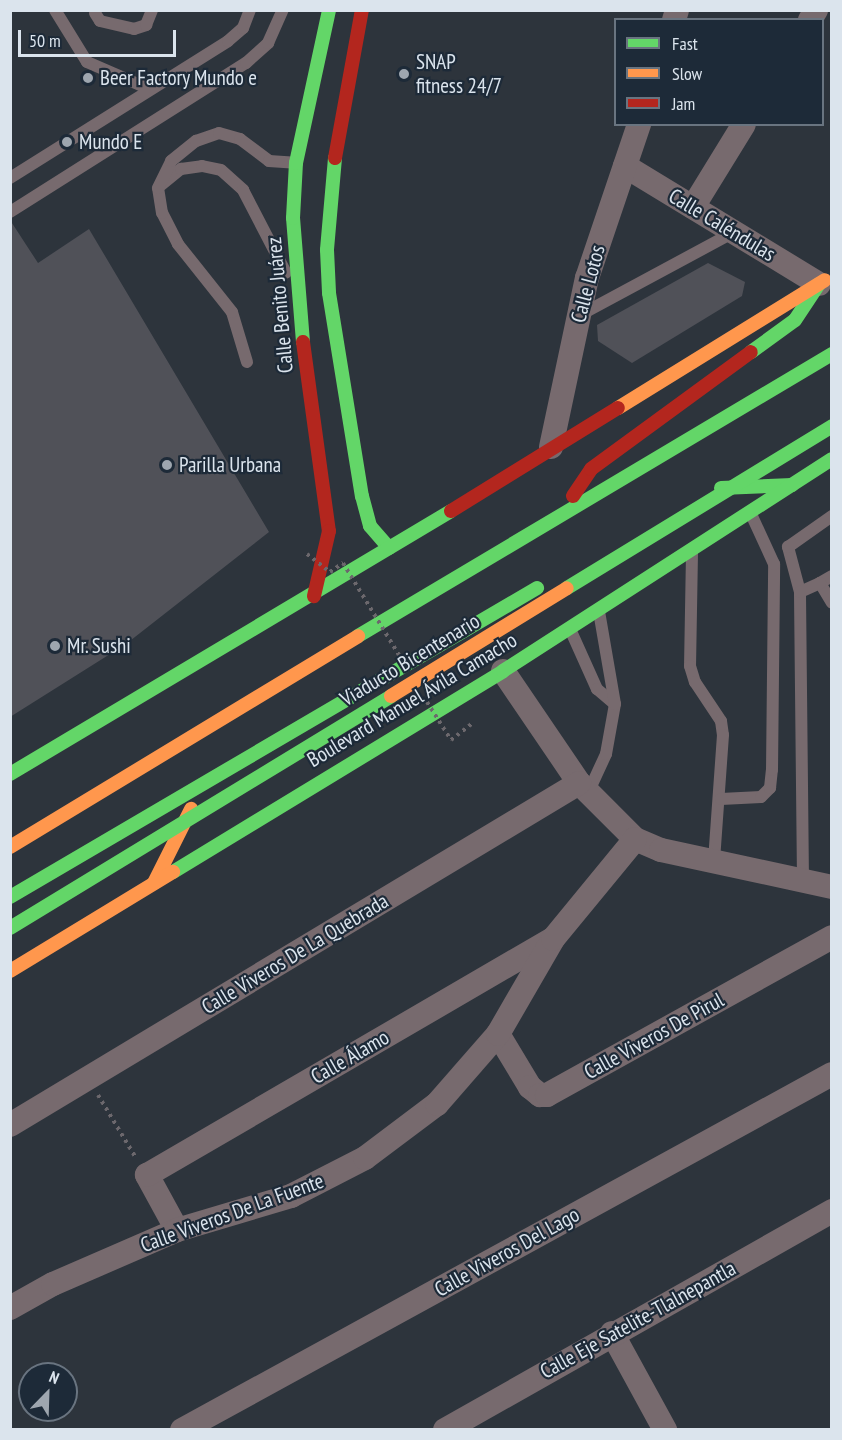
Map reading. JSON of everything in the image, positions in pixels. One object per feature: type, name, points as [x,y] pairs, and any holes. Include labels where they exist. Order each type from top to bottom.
[{"type":"main road","name":"Calle Benito Juárez","points":[[314,596],[329,531],[296,290],[293,218],[296,163],[329,10]]},
{"type":"main road","points":[[362,10],[337,136],[328,203],[329,293],[362,496],[370,526],[389,548]]},
{"type":"main road","points":[[10,774],[314,596],[551,447],[825,280]]},
{"type":"main road","points":[[564,511],[591,470],[795,320],[825,280]]},
{"type":"main road","points":[[296,290],[329,293]]},
{"type":"main road","points":[[10,847],[564,511],[831,354]]},
{"type":"main road","name":"Boulevard Manuel Ávila Camacho","points":[[10,897],[707,488],[831,412]]},
{"type":"main road","name":"Viaducto Bicentenario","points":[[10,928],[831,426]]},
{"type":"main road","name":"Boulevard Manuel Ávila Camacho","points":[[10,971],[503,671],[751,513],[831,459]]},
{"type":"main road","points":[[707,488],[792,485]]},
{"type":"main road","points":[[154,883],[205,783]]},
{"type":"street","name":"Calle Lotos","points":[[551,447],[579,315],[638,126]]},
{"type":"street","points":[[693,207],[743,126]]},
{"type":"street","name":"Calle Caléndulas","points":[[625,166],[734,232],[825,280]]},
{"type":"street","points":[[503,671],[584,788],[635,839],[661,850],[831,887]]},
{"type":"street","name":"Calle Viveros De La Quebrada","points":[[10,1125],[584,788]]},
{"type":"street","name":"Calle Viveros De La Fuente","points":[[10,1308],[53,1284],[177,1230],[291,1196],[365,1158],[437,1104],[498,1034],[553,939],[635,839]]},
{"type":"street","name":"Calle Viveros De Pirul","points":[[498,1034],[530,1087],[540,1095],[547,1095],[831,937]]},
{"type":"street","name":"Calle Álamo","points":[[147,1175],[553,939]]},
{"type":"street","name":"Calle Viveros Del Lago","points":[[182,1430],[831,1074]]},
{"type":"street","points":[[147,1175],[177,1230]]},
{"type":"street","name":"Calle Eje Satelite-Tlalnepantla","points":[[446,1430],[612,1333],[831,1211]]},
{"type":"street","points":[[612,1333],[665,1430]]},
{"type":"lane","points":[[55,10],[87,62],[149,89]]},
{"type":"lane","points":[[94,13],[100,21],[139,29],[146,25],[152,10]]},
{"type":"lane","points":[[10,178],[228,41],[243,28],[250,10]]},
{"type":"lane","points":[[10,212],[246,63],[268,43],[283,10]]},
{"type":"lane","points":[[247,362],[232,312],[178,244],[162,213],[158,188],[171,161],[196,141],[219,133],[240,140],[269,161],[296,163]]},
{"type":"lane","points":[[158,188],[181,169],[202,166],[221,170],[243,190],[296,290]]},
{"type":"lane","points":[[579,315],[734,232]]},
{"type":"lane","points":[[721,799],[761,797],[770,788],[772,770],[774,564],[751,513]]},
{"type":"lane","points":[[802,881],[800,592],[788,547],[831,516]]},
{"type":"lane","points":[[693,549],[690,666],[695,682],[720,721],[721,799],[714,861]]},
{"type":"lane","points":[[800,592],[831,576]]},
{"type":"lane","points":[[820,583],[831,603]]},
{"type":"lane","points":[[584,788],[606,754],[615,704],[598,609]]},
{"type":"lane","points":[[570,627],[597,689],[615,704]]},
{"type":"path","points":[[307,554],[330,572],[343,563],[409,671]]},
{"type":"path","points":[[421,691],[451,740],[475,721]]},
{"type":"path","points":[[88,1079],[147,1175]]},
{"type":"building","points":[[10,220],[38,263],[89,229],[269,532],[126,644],[10,717]]},
{"type":"building","points":[[708,263],[745,282],[742,296],[632,363],[598,341],[597,325]]},
{"type":"traffic: fast","points":[[303,342],[293,218],[296,163],[329,10]]},
{"type":"traffic: fast","points":[[335,158],[327,250],[329,293],[362,496],[370,526],[389,548]]},
{"type":"traffic: fast","points":[[751,352],[795,320],[819,284]]},
{"type":"traffic: fast","points":[[358,636],[832,354]]},
{"type":"traffic: fast","points":[[567,588],[832,426]]},
{"type":"traffic: fast","points":[[173,872],[503,671],[832,459]]},
{"type":"traffic: fast","points":[[721,488],[792,485]]},
{"type":"traffic: fast","points":[[10,774],[451,511]]},
{"type":"traffic: fast","points":[[10,897],[537,588]]},
{"type":"traffic: fast","points":[[10,928],[391,696]]},
{"type":"traffic: slow","points":[[618,408],[825,280]]},
{"type":"traffic: slow","points":[[391,696],[567,588]]},
{"type":"traffic: slow","points":[[10,847],[358,636]]},
{"type":"traffic: slow","points":[[154,883],[191,809]]},
{"type":"traffic: slow","points":[[10,971],[173,872]]},
{"type":"traffic: jam","points":[[335,158],[362,10]]},
{"type":"traffic: jam","points":[[303,342],[329,531],[314,596]]},
{"type":"traffic: jam","points":[[573,496],[591,469],[751,352]]},
{"type":"traffic: jam","points":[[451,511],[618,408]]},
{"type":"place","name":"SNAP fitness 24/7","points":[[404,74]]},
{"type":"place","name":"Beer Factory Mundo e","points":[[88,78]]},
{"type":"place","name":"Mundo E","points":[[67,142]]},
{"type":"place","name":"Parilla Urbana","points":[[167,465]]},
{"type":"place","name":"Mr. Sushi","points":[[55,646]]}]
